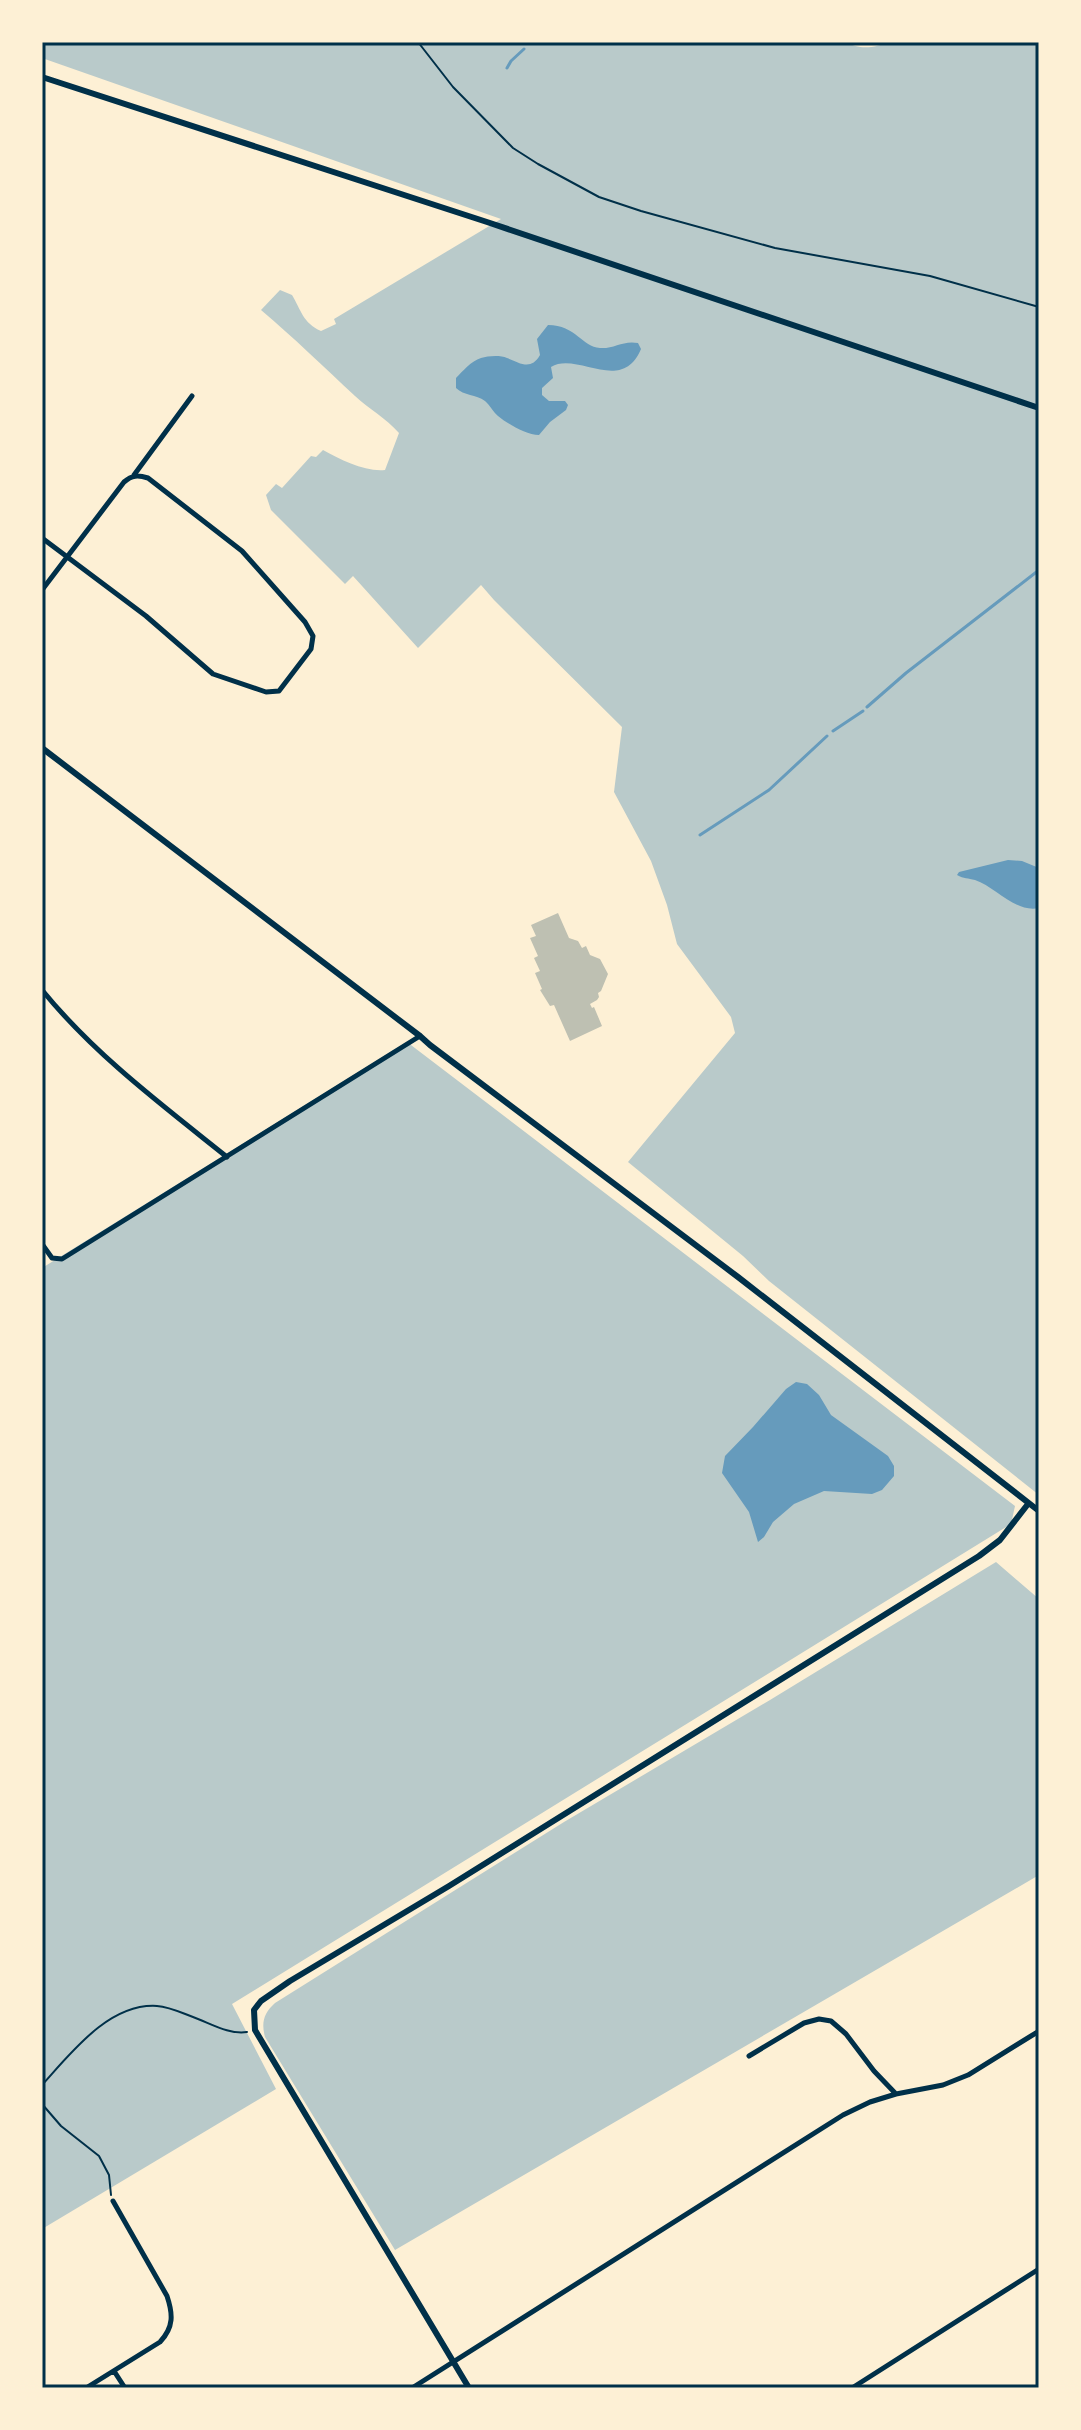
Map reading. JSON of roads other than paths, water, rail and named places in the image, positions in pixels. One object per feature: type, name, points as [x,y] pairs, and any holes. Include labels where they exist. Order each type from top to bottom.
[{"type":"main road","points":[[42,77],[487,222],[1039,408]]},
{"type":"main road","points":[[42,748],[738,1277],[1039,1511]]},
{"type":"main road","points":[[469,2388],[255,2030],[254,2010],[261,2001],[290,1981],[732,1712],[979,1556],[1000,1540],[1028,1504]]},
{"type":"street","points":[[42,590],[124,482],[134,476],[192,396]]},
{"type":"street","points":[[42,538],[146,616],[206,670],[218,677],[266,692],[284,686],[311,649],[314,642],[311,630],[233,543],[148,478],[134,476]]},
{"type":"street","points":[[42,990],[98,1050],[227,1157]]},
{"type":"street","points":[[42,1244],[52,1258],[62,1259],[420,1036]]},
{"type":"street","points":[[749,2056],[804,2023],[819,2019],[831,2021],[846,2034],[896,2094]]},
{"type":"street","points":[[412,2388],[843,2115],[870,2102],[943,2085],[968,2075],[1039,2031]]},
{"type":"street","points":[[86,2388],[160,2342],[169,2333],[171,2309],[160,2283],[113,2201]]},
{"type":"street","points":[[852,2388],[1039,2269]]},
{"type":"street","points":[[114,2371],[125,2388]]},
{"type":"water","points":[[548,325],[565,328],[594,347],[633,342],[638,343],[641,349],[633,362],[623,369],[611,371],[573,364],[551,367],[553,378],[542,388],[542,395],[549,401],[565,401],[568,405],[539,435],[512,426],[485,401],[456,388],[456,378],[481,358],[501,356],[525,364],[533,363],[540,355],[537,339]]},
{"type":"water","points":[[1008,860],[1022,861],[1039,868],[1039,908],[1022,907],[983,883],[957,875]]},
{"type":"water","points":[[796,1382],[807,1384],[819,1395],[831,1415],[888,1456],[894,1466],[894,1476],[882,1490],[872,1494],[824,1491],[794,1504],[773,1522],[758,1542],[749,1512],[722,1473],[725,1456]]},
{"type":"waterway","points":[[507,68],[524,49]]},
{"type":"waterway","points":[[867,707],[1039,570]]},
{"type":"waterway","points":[[833,731],[863,711]]},
{"type":"waterway","points":[[700,835],[769,790],[827,736]]}]
